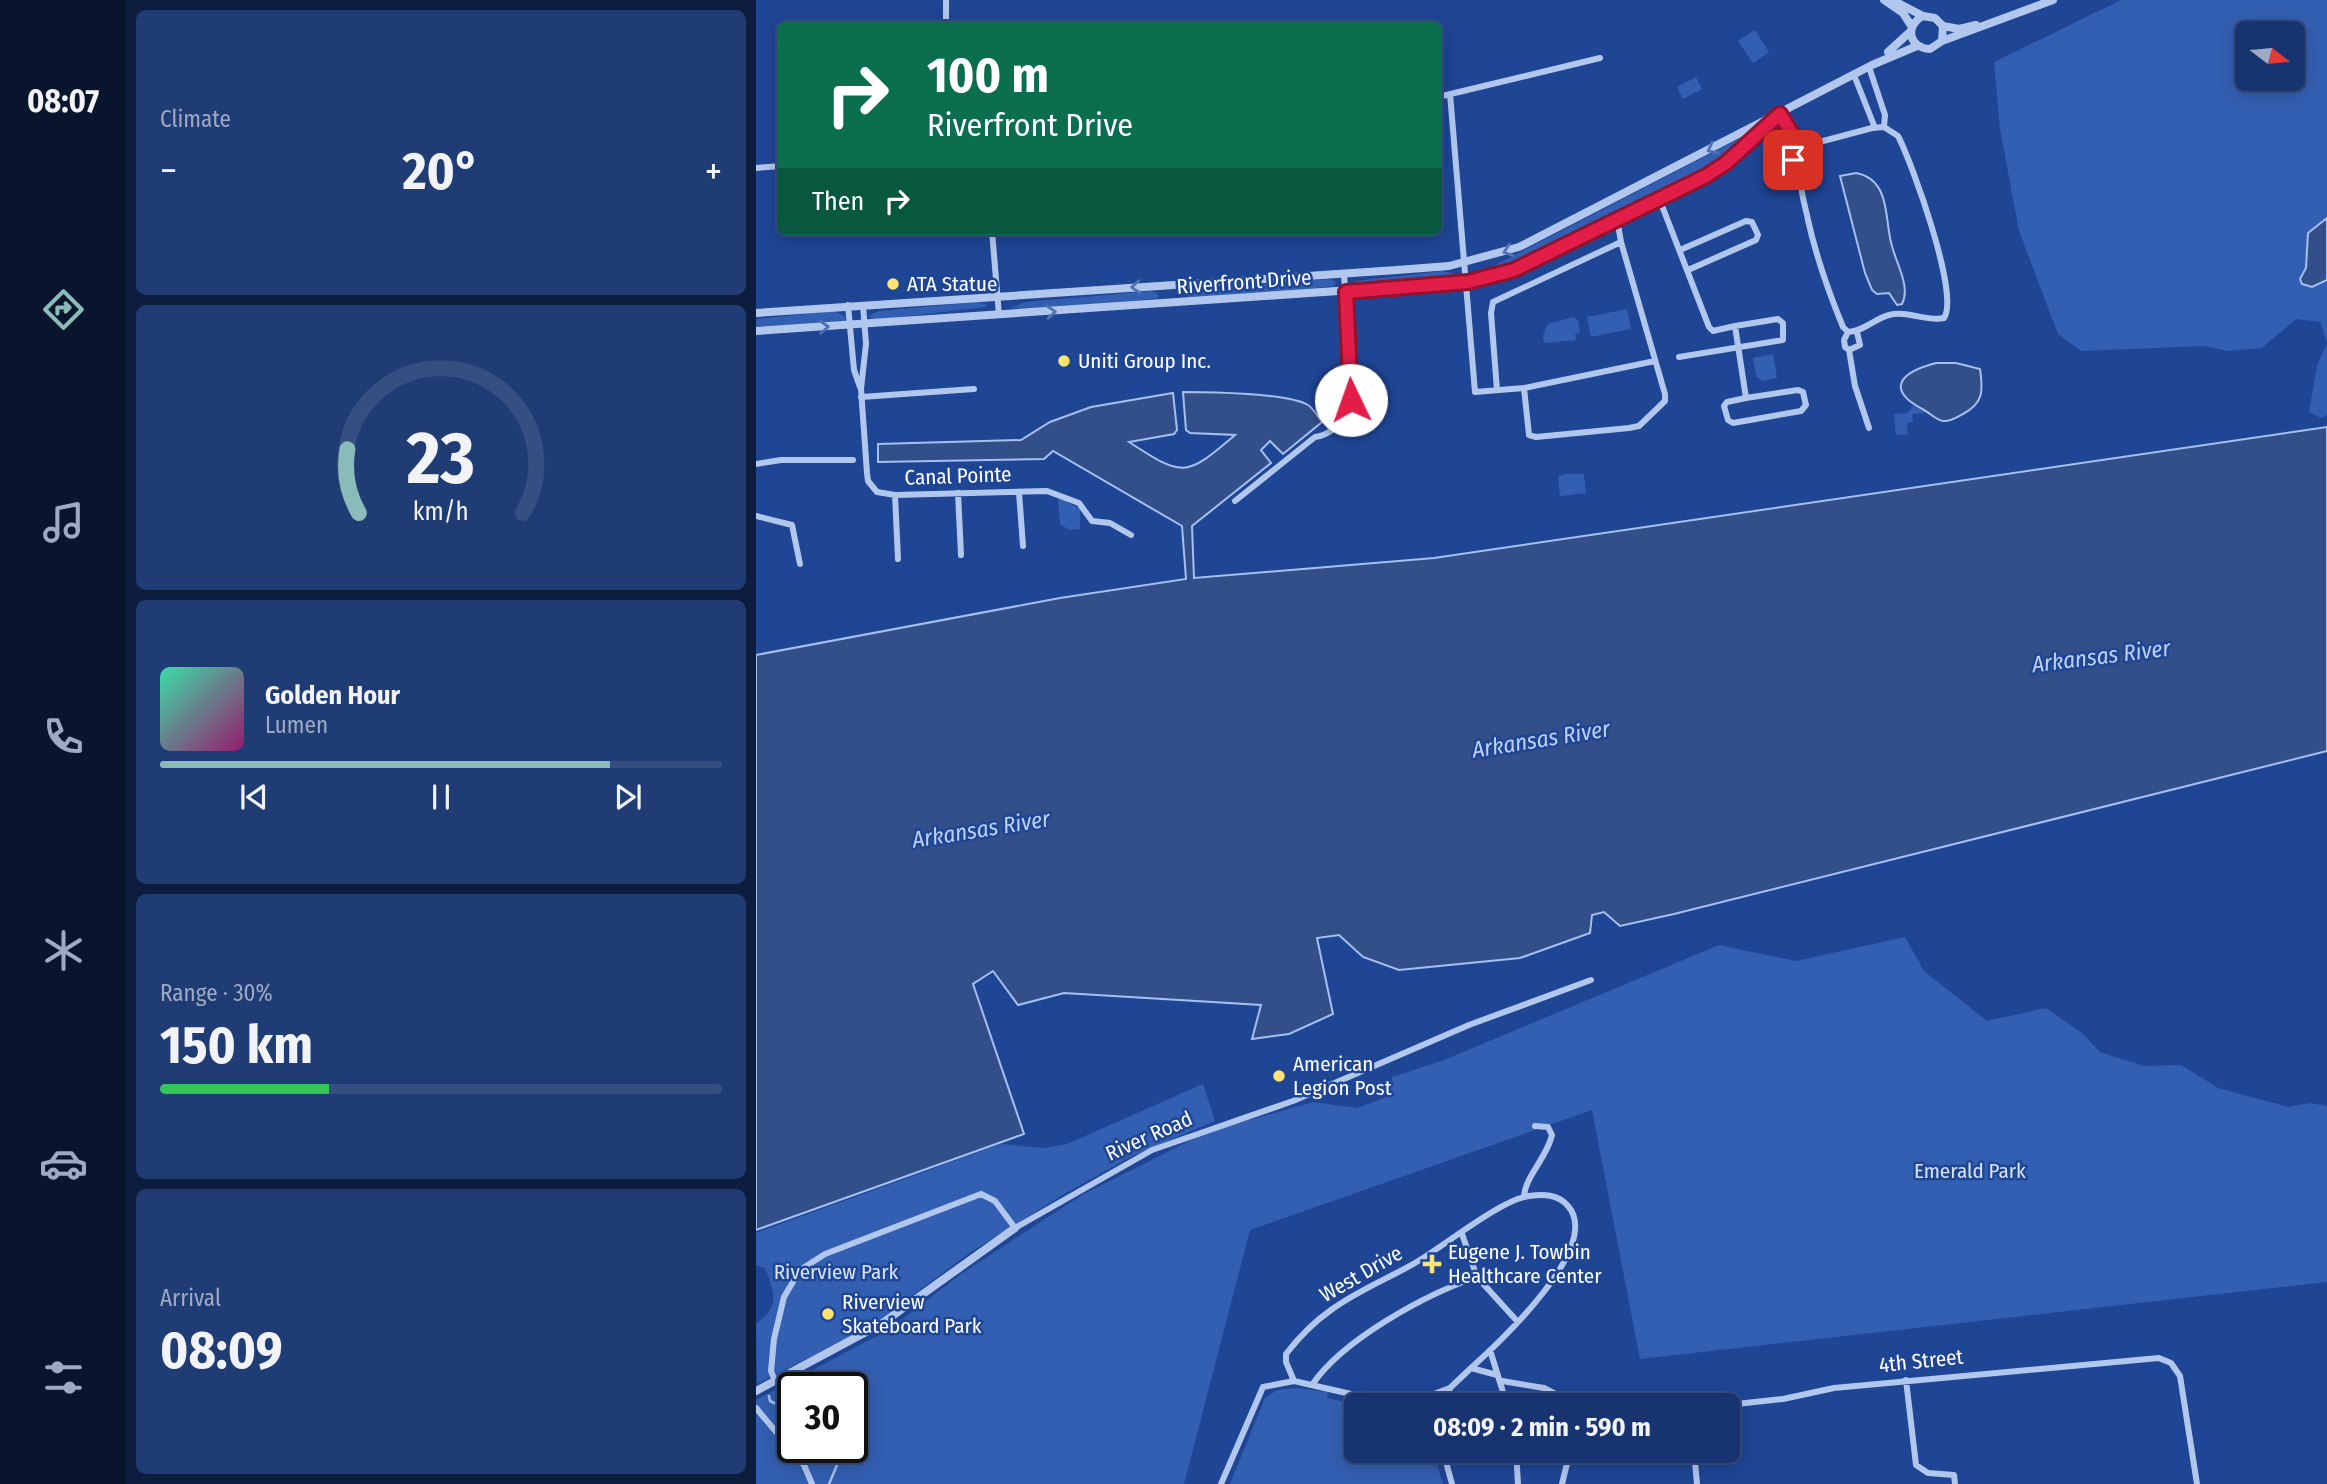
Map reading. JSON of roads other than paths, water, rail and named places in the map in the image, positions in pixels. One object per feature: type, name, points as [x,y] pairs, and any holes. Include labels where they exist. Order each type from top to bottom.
[{"type":"street","points":[[946,0],[946,21]]},
{"type":"street","points":[[1884,0],[1903,13],[1917,46],[1930,49],[1942,41],[2053,0]]},
{"type":"street","points":[[1892,0],[1923,16],[1935,18],[1943,26],[1959,29],[1989,23]]},
{"type":"street","points":[[1911,29],[1923,16]]},
{"type":"street","points":[[1942,41],[1943,26]]},
{"type":"street","name":"Riverfront Drive","points":[[1871,66],[1904,41],[1911,29]]},
{"type":"street","name":"Riverfront Drive","points":[[756,313],[1344,274],[1466,263],[1519,247],[1871,66],[1917,46]]},
{"type":"street","points":[[1442,96],[1600,58]]},
{"type":"street","points":[[1871,66],[1885,115],[1884,127]]},
{"type":"street","points":[[1854,75],[1875,128]]},
{"type":"street","points":[[1450,94],[1468,282],[1475,392],[1524,388],[1655,362]]},
{"type":"street","points":[[1866,101],[1878,96]]},
{"type":"street","points":[[1776,116],[1797,148]]},
{"type":"street","name":"Riverfront Drive","points":[[756,331],[1468,282],[1532,262],[1726,163],[1776,116]]},
{"type":"street","points":[[1884,127],[1898,136],[1937,240],[1948,312],[1940,319],[1888,315],[1857,332],[1848,332],[1827,287],[1808,220],[1801,179],[1794,172],[1793,155],[1797,148],[1884,127]]},
{"type":"street","points":[[756,168],[777,166]]},
{"type":"street","points":[[1659,198],[1709,327],[1713,331],[1778,319],[1783,323],[1785,335],[1783,340],[1679,357]]},
{"type":"street","points":[[1524,388],[1530,435],[1536,437],[1629,428],[1639,425],[1665,401],[1617,219]]},
{"type":"street","points":[[1680,250],[1746,220],[1752,222],[1758,235],[1756,240],[1688,270]]},
{"type":"street","points":[[992,235],[999,315]]},
{"type":"street","points":[[1497,390],[1491,313],[1493,302],[1621,242]]},
{"type":"street","points":[[1235,501],[1315,438],[1334,429],[1352,407],[1344,274]]},
{"type":"street","name":"Canal Pointe","points":[[861,393],[865,368],[863,305]]},
{"type":"street","name":"Canal Pointe","points":[[848,306],[854,370],[861,393],[868,481],[877,492],[895,495],[1047,491],[1083,506],[1092,521],[1110,523],[1131,535]]},
{"type":"street","points":[[1735,326],[1746,398]]},
{"type":"street","points":[[1848,332],[1844,340],[1869,428]]},
{"type":"street","points":[[1849,350],[1860,345],[1857,332]]},
{"type":"street","points":[[861,393],[974,389]]},
{"type":"street","points":[[1798,390],[1803,392],[1806,405],[1801,411],[1733,423],[1728,420],[1724,407],[1727,402],[1746,398],[1798,390]]},
{"type":"street","points":[[756,464],[781,460],[853,460]]},
{"type":"street","points":[[1019,492],[1023,547]]},
{"type":"street","points":[[958,493],[961,555]]},
{"type":"street","points":[[895,495],[898,559]]},
{"type":"street","points":[[756,516],[792,526],[800,564]]},
{"type":"street","name":"River Road","points":[[756,1391],[881,1324],[1015,1228],[1152,1150],[1293,1101],[1469,1025],[1591,980]]},
{"type":"street","points":[[1447,1393],[1517,1321],[1562,1266],[1573,1244],[1576,1225],[1570,1209],[1559,1199],[1548,1195],[1524,1197],[1524,1188],[1545,1157],[1552,1135],[1548,1127],[1535,1126]]},
{"type":"street","points":[[775,1381],[771,1358],[784,1297],[800,1270],[816,1259],[981,1194],[995,1201],[1015,1228]]},
{"type":"street","name":"West Drive","points":[[1294,1381],[1286,1362],[1286,1354],[1308,1330],[1342,1302],[1524,1197]]},
{"type":"street","points":[[1462,1234],[1477,1277],[1517,1321]]},
{"type":"street","points":[[1312,1385],[1345,1350],[1376,1327],[1477,1277]]},
{"type":"street","points":[[1490,1350],[1503,1393]]},
{"type":"street","name":"4th Street","points":[[1740,1404],[1783,1399],[1834,1388],[1906,1380],[2160,1358],[2171,1363],[2179,1372],[2197,1484]]},
{"type":"street","points":[[1471,1367],[1554,1393]]},
{"type":"street","points":[[1906,1380],[1914,1458],[1921,1470],[1954,1475],[1955,1484]]},
{"type":"street","points":[[1221,1484],[1263,1387],[1294,1381],[1348,1393]]},
{"type":"street","points":[[1436,1393],[1450,1388]]},
{"type":"street","points":[[756,1408],[788,1443],[804,1465],[812,1484]]},
{"type":"street","points":[[1446,1463],[1452,1484]]},
{"type":"street","points":[[1517,1463],[1518,1484]]},
{"type":"street","points":[[1562,1484],[1567,1463]]},
{"type":"street","points":[[1695,1463],[1697,1484]]},
{"type":"water","points":[[1856,173],[1868,177],[1881,193],[1892,246],[1904,283],[1902,304],[1897,305],[1889,293],[1877,294],[1872,290],[1865,273],[1840,176]]},
{"type":"water","points":[[2327,218],[2327,280],[2312,287],[2302,284],[2300,279],[2306,268],[2308,233]]},
{"type":"water","points":[[1936,363],[1956,363],[1980,369],[1982,383],[1978,400],[1970,410],[1949,421],[1938,419],[1912,402],[1901,388],[1906,376]]},
{"type":"water","name":"Arkansas River","points":[[1183,392],[1247,394],[1298,401],[1310,406],[1322,422],[1283,454],[1270,441],[1261,450],[1271,463],[1192,526],[1194,578],[1434,558],[2327,427],[2327,751],[1674,914],[1620,926],[1604,912],[1592,915],[1590,933],[1520,958],[1399,970],[1363,957],[1339,935],[1317,938],[1333,1014],[1289,1034],[1252,1039],[1261,1005],[1064,993],[1018,1005],[993,971],[973,984],[1024,1134],[756,1230],[756,655],[1060,598],[1186,579],[1182,526],[1053,451],[1044,459],[878,462],[878,444],[1021,440],[1050,422],[1091,407],[1173,393],[1177,430],[1174,434],[1129,442],[1161,462],[1184,468],[1205,459],[1235,435],[1190,433],[1186,430]]},
{"type":"waterway","points":[[769,1396],[770,1401],[777,1404]]},
{"type":"waterway","points":[[829,1484],[838,1463]]},
{"type":"place","name":"ATA Statue","points":[[893,284]]},
{"type":"place","name":"Uniti Group Inc.","points":[[1064,361]]},
{"type":"place","name":"American Legion Post","points":[[1279,1076]]},
{"type":"place","name":"Eugene J. Towbin Healthcare Center","points":[[1432,1264]]},
{"type":"place","name":"Riverview Skateboard Park","points":[[828,1314]]},
{"type":"park label","name":"Emerald Park","points":[[1970,1171]]},
{"type":"park label","name":"Riverview Park","points":[[836,1272]]}]
